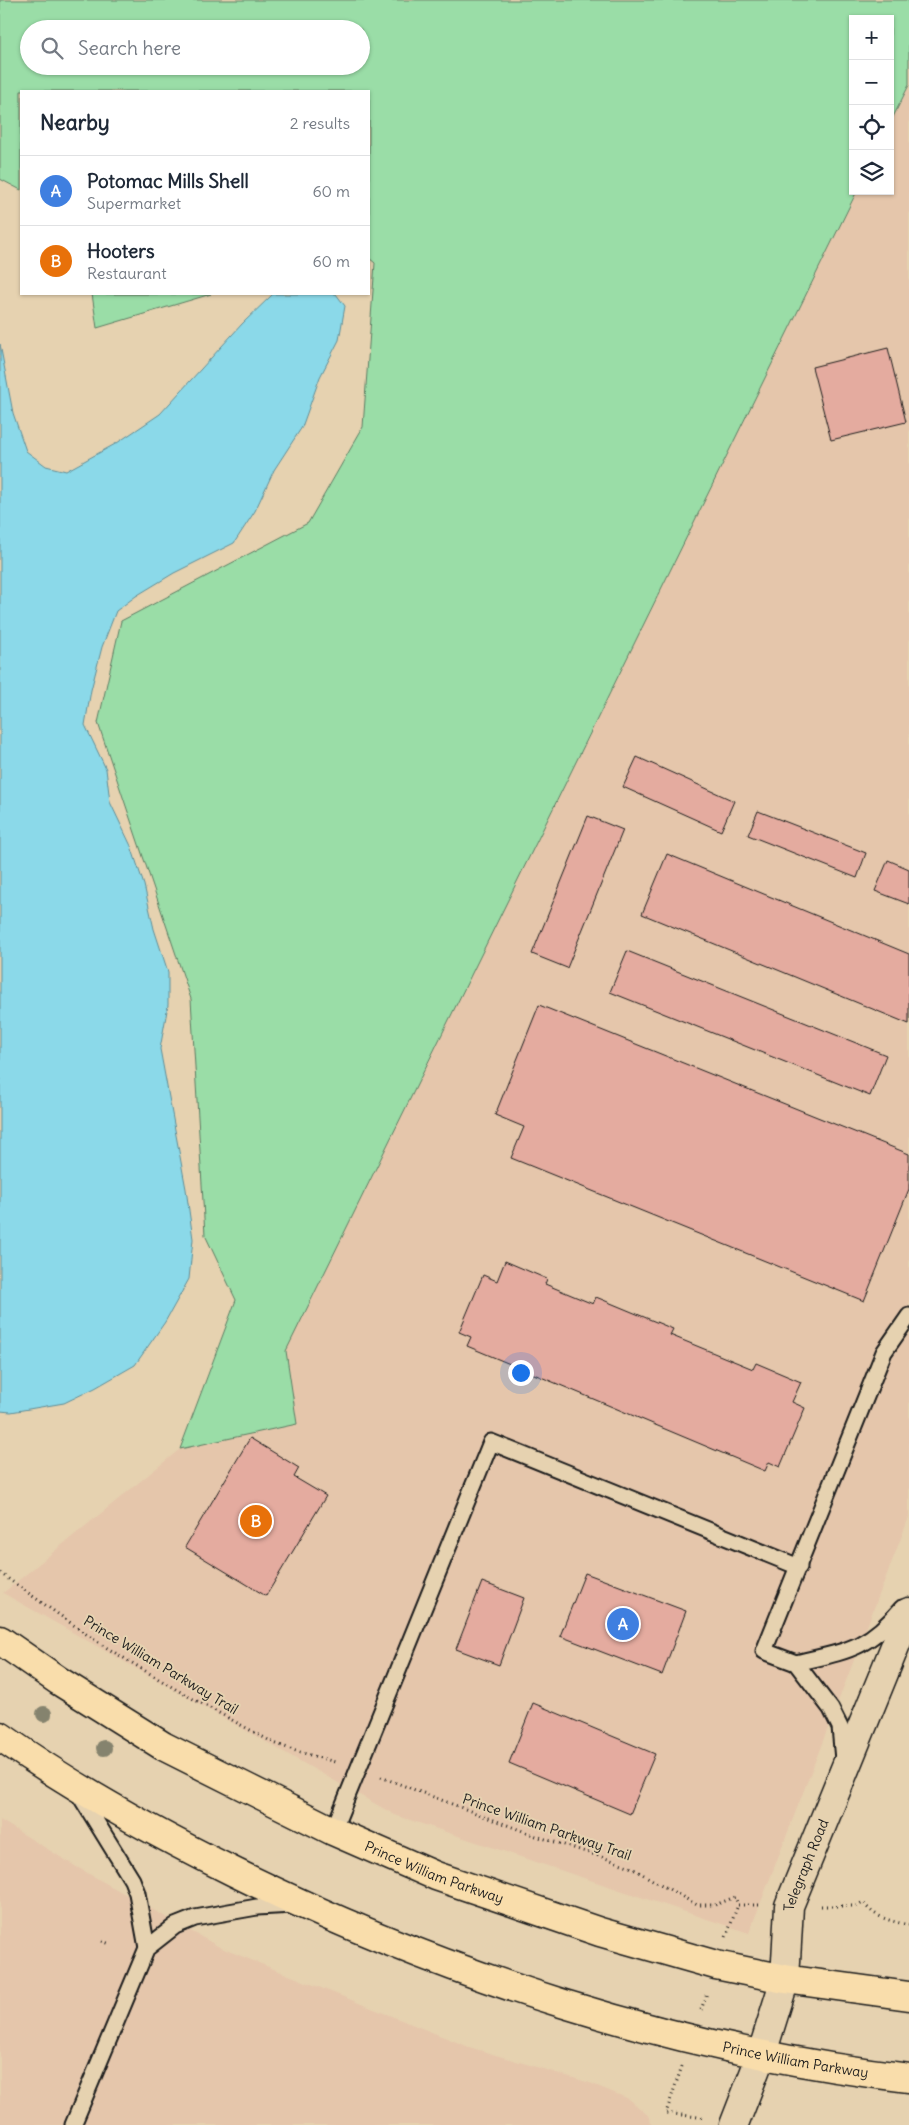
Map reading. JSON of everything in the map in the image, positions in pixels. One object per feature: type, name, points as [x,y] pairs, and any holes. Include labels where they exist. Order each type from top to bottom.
[{"type":"highway","name":"Prince William Parkway","points":[[0,1640],[60,1681],[163,1746],[333,1831],[436,1876],[600,1932],[716,1964],[785,1979],[909,1996]]},
{"type":"highway","name":"Prince William Parkway","points":[[0,1736],[71,1781],[188,1849],[302,1904],[383,1939],[507,1986],[655,2030],[873,2074],[909,2078]]},
{"type":"main road","name":"Telegraph Road","points":[[734,2125],[762,2053],[785,1979],[789,1906],[909,1612]]},
{"type":"lane","points":[[844,1770],[840,1727],[831,1709],[796,1663],[764,1651],[884,1352],[909,1316]]},
{"type":"lane","points":[[333,1831],[491,1442],[798,1567]]},
{"type":"lane","points":[[796,1663],[840,1653],[868,1641],[886,1628],[909,1600]]},
{"type":"lane","points":[[71,1781],[132,1880],[139,1902],[147,1948]]},
{"type":"lane","points":[[73,2125],[147,1948],[175,1926],[195,1918],[256,1907],[302,1904]]},
{"type":"path","name":"Prince William Parkway Trail","points":[[0,1573],[99,1643],[177,1690],[274,1743],[321,1758]]},
{"type":"path","name":"Prince William Parkway Trail","points":[[396,1782],[528,1834],[628,1866],[697,1904],[715,1905],[735,1897],[738,1905]]},
{"type":"path","points":[[856,1906],[862,1902],[876,1915],[909,1925]]},
{"type":"path","points":[[102,1940],[110,1944]]},
{"type":"shaded area","points":[[909,85],[909,1517],[749,1933],[395,1815],[3,1593],[180,1449],[297,1424],[286,1351],[855,195],[894,195],[894,115]]},
{"type":"shaded area","points":[[0,1820],[75,1866],[221,1948],[469,2047],[590,2083],[629,2099],[650,2117],[651,2125],[0,2125]]},
{"type":"green space","points":[[0,0],[909,0],[909,85],[894,115],[894,15],[849,15],[849,195],[855,195],[286,1351],[297,1424],[180,1449],[236,1300],[205,1235],[191,999],[98,723],[121,621],[308,523],[363,427],[375,263],[370,259],[370,90],[20,90],[20,189],[0,179]]},
{"type":"green space","points":[[92,295],[208,295],[97,328]]},
{"type":"water","points":[[272,295],[337,295],[345,306],[339,340],[320,377],[302,427],[274,470],[255,511],[234,543],[174,573],[136,596],[116,611],[102,647],[91,690],[85,725],[106,769],[110,802],[131,846],[168,972],[168,1005],[160,1049],[186,1189],[193,1239],[189,1279],[165,1322],[135,1365],[64,1403],[11,1412],[0,1411],[0,344],[13,413],[26,451],[46,466],[66,471],[117,443],[160,414],[242,324]]},
{"type":"building","points":[[888,348],[906,422],[831,440],[812,367]]},
{"type":"building","points":[[637,757],[734,801],[721,831],[623,787]]},
{"type":"building","points":[[758,811],[866,853],[857,878],[748,835]]},
{"type":"building","points":[[588,816],[623,830],[567,968],[532,954]]},
{"type":"building","points":[[667,854],[909,954],[909,1024],[642,914]]},
{"type":"building","points":[[888,860],[909,869],[909,904],[875,891]]},
{"type":"building","points":[[627,951],[886,1055],[870,1096],[610,992]]},
{"type":"building","points":[[539,1005],[909,1154],[909,1189],[864,1301],[511,1158],[524,1127],[495,1115]]},
{"type":"building","points":[[505,1261],[547,1279],[545,1284],[593,1304],[596,1297],[673,1329],[670,1335],[753,1369],[756,1363],[801,1382],[792,1402],[805,1408],[780,1467],[769,1462],[765,1471],[467,1346],[471,1337],[459,1332],[483,1275],[497,1281]]},
{"type":"building","points":[[250,1438],[299,1468],[294,1477],[326,1496],[266,1596],[185,1547]]},
{"type":"building","points":[[585,1573],[686,1611],[662,1675],[560,1636]]},
{"type":"building","points":[[482,1582],[524,1598],[499,1665],[456,1649]]},
{"type":"building","points":[[533,1703],[655,1754],[630,1814],[509,1763]]},
{"type":"place","name":"Hooters","points":[[256,1521]]},
{"type":"place","name":"Potomac Mills Shell","points":[[623,1624]]}]
